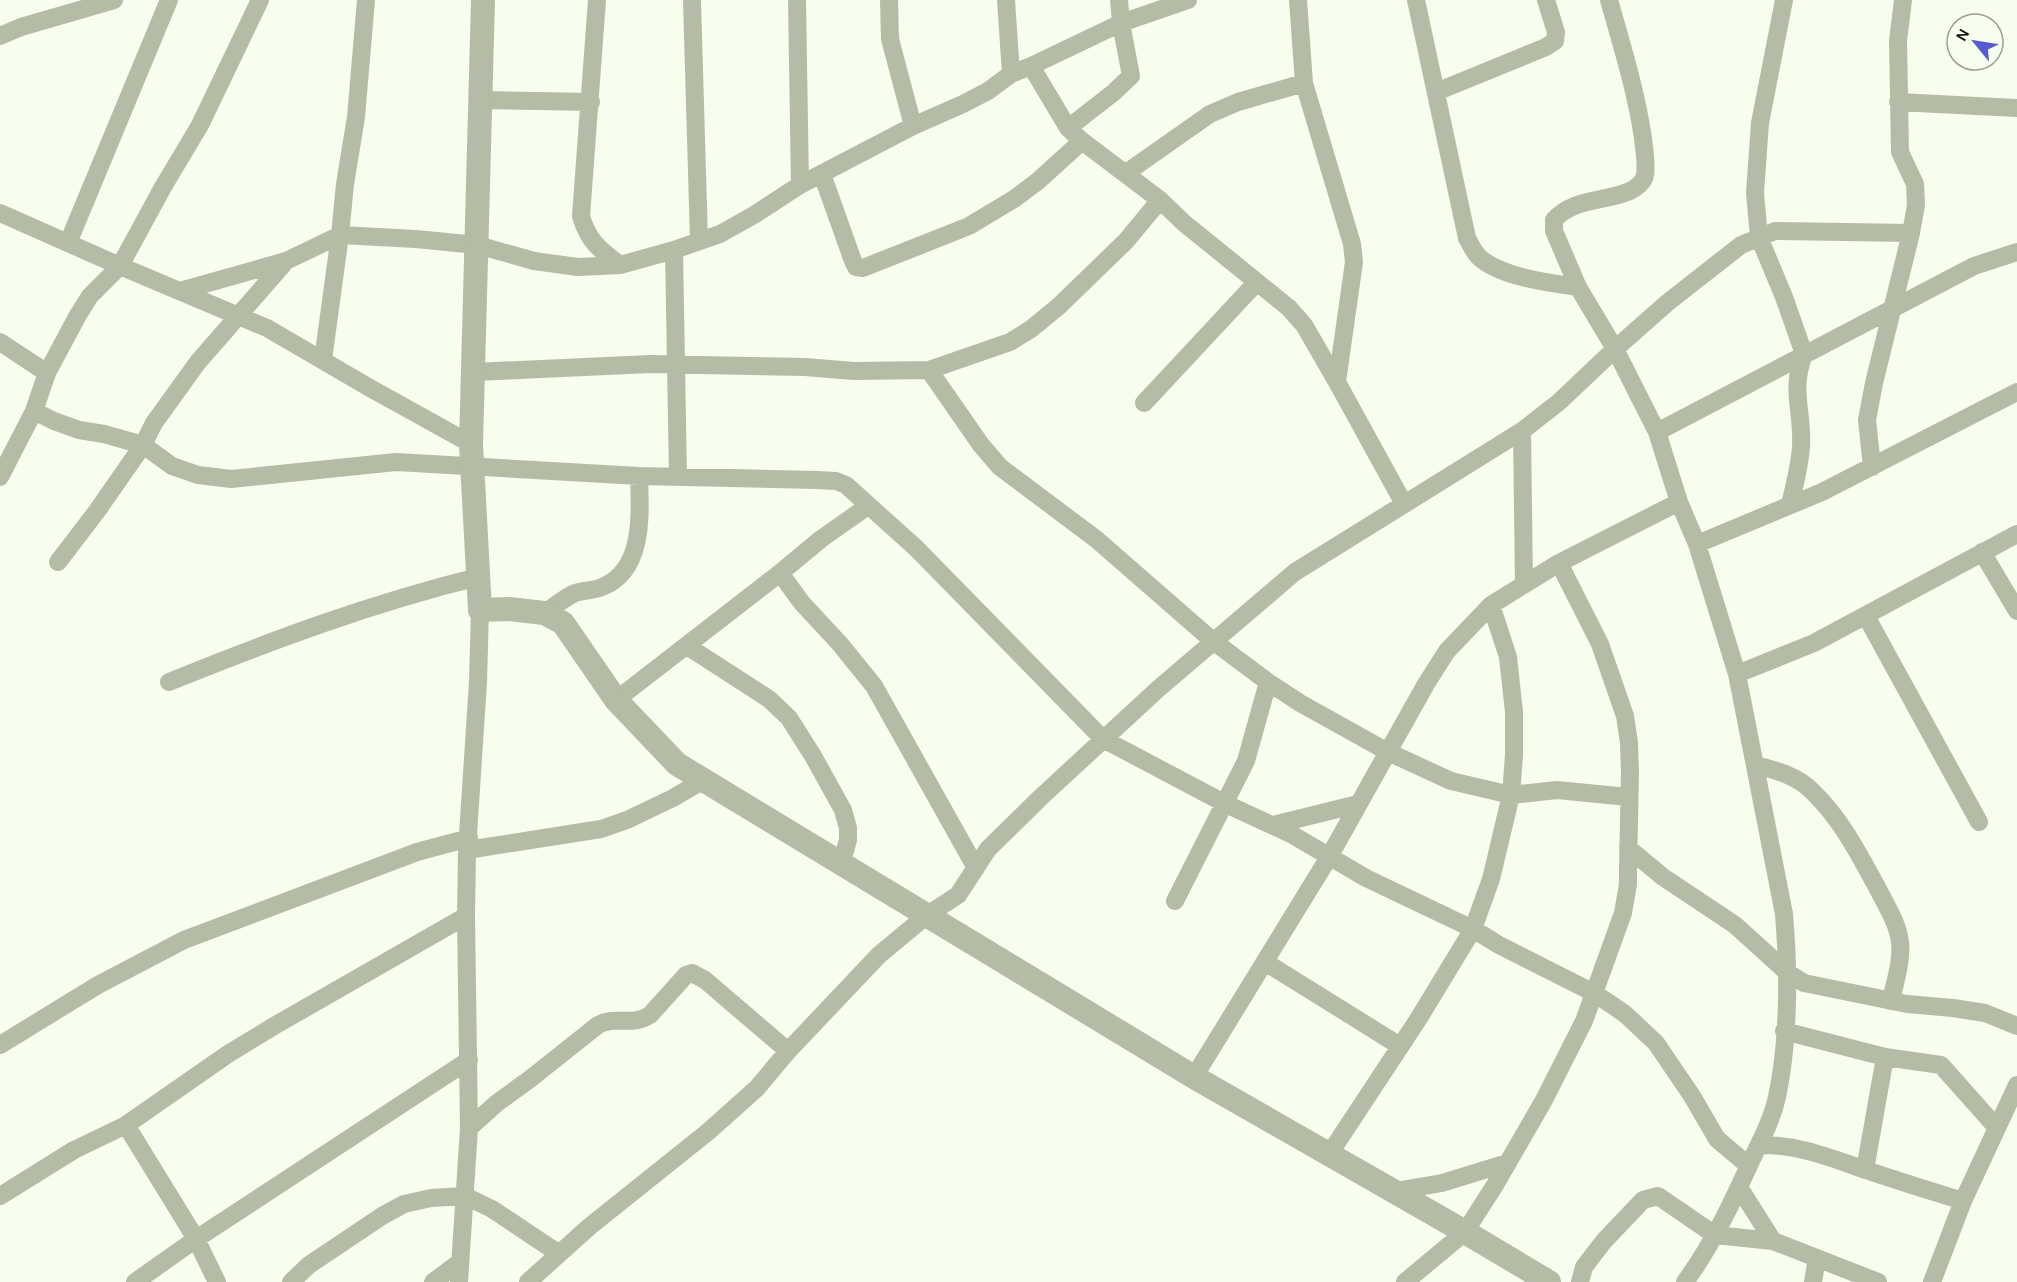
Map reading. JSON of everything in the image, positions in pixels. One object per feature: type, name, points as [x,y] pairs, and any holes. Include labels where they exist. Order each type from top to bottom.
[{"type":"street","points":[[0,36],[21,27],[114,0]]},
{"type":"street","points":[[68,243],[169,0]]},
{"type":"street","points":[[0,477],[34,411],[47,373],[90,296],[120,266],[163,187],[200,126],[260,0]]},
{"type":"street","points":[[323,360],[345,184],[356,117],[366,0]]},
{"type":"street","points":[[459,1282],[469,1128],[466,916],[480,610],[472,454],[483,0]]},
{"type":"street","points":[[597,0],[581,216],[586,232],[598,249],[620,265]]},
{"type":"street","points":[[693,0],[699,241]]},
{"type":"street","points":[[796,0],[800,185]]},
{"type":"street","points":[[890,0],[890,39],[913,126]]},
{"type":"street","points":[[1006,0],[1011,74]]},
{"type":"street","points":[[1068,128],[1106,99],[1131,76],[1119,0]]},
{"type":"street","points":[[180,291],[286,261],[340,235],[477,245],[534,261],[578,267],[620,265],[674,250],[720,234],[800,185],[913,126],[979,95],[1011,74],[1121,24],[1188,0]]},
{"type":"street","points":[[1298,0],[1304,83],[1353,253],[1353,270],[1337,382]]},
{"type":"street","points":[[1416,0],[1427,61],[1436,92],[1467,238],[1477,256],[1492,266],[1542,281],[1578,287]]},
{"type":"street","points":[[1436,92],[1546,47],[1555,41],[1556,32],[1546,0]]},
{"type":"street","points":[[1609,0],[1634,86],[1645,156],[1645,177],[1639,185],[1629,191],[1584,202],[1561,212],[1554,220],[1554,231],[1578,287],[1615,349],[1657,432],[1679,502],[1697,544],[1737,674],[1784,914],[1788,973],[1777,1098],[1770,1123],[1715,1235],[1696,1269],[1685,1282]]},
{"type":"street","points":[[1784,0],[1760,131],[1755,193],[1759,237],[1804,354],[1798,369],[1797,388],[1801,446],[1790,505]]},
{"type":"street","points":[[1872,467],[1867,420],[1916,205],[1915,184],[1900,152],[1898,41],[1903,0]]},
{"type":"street","points":[[1031,66],[1068,128],[1160,200],[1184,223],[1289,308],[1304,325],[1404,504]]},
{"type":"street","points":[[1126,173],[1210,114],[1238,102],[1304,83]]},
{"type":"street","points":[[481,100],[591,102]]},
{"type":"street","points":[[1898,102],[2017,108]]},
{"type":"street","points":[[822,174],[853,261],[856,267],[863,268],[969,226],[1014,199],[1038,181],[1082,141]]},
{"type":"street","points":[[474,372],[651,364],[749,365],[884,371],[929,370],[1010,342],[1031,329],[1059,306],[1117,249],[1160,200]]},
{"type":"street","points":[[0,213],[267,328],[323,360],[472,454]]},
{"type":"street","points":[[528,1282],[625,1196],[710,1131],[757,1088],[788,1051],[879,955],[926,916],[958,895],[988,849],[1004,832],[1213,640],[1294,572],[1522,431],[1574,389],[1667,303],[1741,245],[1775,231],[1911,233]]},
{"type":"street","points":[[674,250],[678,477]]},
{"type":"street","points":[[1657,432],[1974,266],[2017,252]]},
{"type":"street","points":[[58,562],[97,511],[143,445],[154,423],[198,362],[286,261]]},
{"type":"street","points":[[1144,403],[1256,283]]},
{"type":"street","points":[[0,342],[47,373]]},
{"type":"street","points":[[929,370],[981,445],[1000,467],[1096,539],[1213,640],[1300,703],[1388,752],[1451,780],[1511,795],[1557,790],[1628,797]]},
{"type":"street","points":[[1697,544],[1822,492],[2017,392]]},
{"type":"street","points":[[34,411],[79,430],[104,434],[143,445],[172,466],[198,475],[231,479],[472,454],[639,476],[836,481],[846,485],[916,548],[1103,739],[1226,804],[1273,825],[1366,878],[1473,929],[1499,945],[1593,993],[1624,1014],[1656,1043],[1692,1096],[1717,1139],[1749,1166]]},
{"type":"street","points":[[1522,431],[1524,585]]},
{"type":"street","points":[[544,613],[576,593],[602,587],[617,578],[627,564],[637,544],[641,524],[639,476]]},
{"type":"street","points":[[1194,1077],[1329,857],[1426,684],[1447,651],[1491,605],[1559,563],[1679,502]]},
{"type":"street","points":[[616,700],[821,539],[868,506]]},
{"type":"street","points":[[1737,674],[1814,643],[2017,534]]},
{"type":"street","points":[[1982,552],[2017,611]]},
{"type":"street","points":[[1405,1282],[1465,1232],[1507,1163],[1584,1021],[1623,913],[1628,884],[1629,743],[1625,716],[1600,644],[1559,563]]},
{"type":"street","points":[[780,573],[802,603],[840,644],[874,686],[976,868]]},
{"type":"street","points":[[169,682],[338,618],[444,585],[478,577]]},
{"type":"street","points":[[1330,1154],[1419,1018],[1473,929],[1491,879],[1511,795],[1514,754],[1512,686],[1508,657],[1491,605]]},
{"type":"street","points":[[480,610],[509,609],[544,613],[563,623],[616,700],[677,764],[702,781],[1194,1077],[1549,1282]]},
{"type":"street","points":[[1866,616],[1978,822]]},
{"type":"street","points":[[687,645],[769,699],[789,718],[843,810],[848,828],[848,840],[841,865]]},
{"type":"street","points":[[1175,900],[1246,761],[1268,682]]},
{"type":"street","points":[[673,798],[677,764]]},
{"type":"street","points":[[1755,765],[1787,775],[1813,792],[1841,827],[1866,864],[1894,922],[1900,942],[1899,966],[1891,1001]]},
{"type":"street","points":[[0,1045],[98,985],[184,940],[417,852],[602,829],[673,798],[702,781]]},
{"type":"street","points":[[1273,825],[1358,804]]},
{"type":"street","points":[[1628,848],[1663,877],[1735,925],[1788,973],[1804,982],[1908,1004],[1971,1010],[2017,1026]]},
{"type":"street","points":[[0,1196],[74,1150],[126,1125],[228,1054],[274,1026],[466,916]]},
{"type":"street","points":[[1266,962],[1400,1046]]},
{"type":"street","points":[[469,1128],[497,1103],[598,1024],[605,1020],[628,1022],[644,1019],[686,975],[692,973],[705,980],[788,1051]]},
{"type":"street","points":[[1784,1032],[1885,1057],[1941,1065],[1997,1128]]},
{"type":"street","points":[[1865,1170],[1885,1057]]},
{"type":"street","points":[[135,1282],[196,1239],[468,1060]]},
{"type":"street","points":[[1932,1282],[1963,1201],[2017,1085]]},
{"type":"street","points":[[126,1125],[196,1239],[218,1282]]},
{"type":"street","points":[[1759,1145],[1773,1144],[1822,1154],[1963,1201]]},
{"type":"street","points":[[1395,1191],[1442,1183],[1507,1163]]},
{"type":"street","points":[[1739,1187],[1773,1241]]},
{"type":"street","points":[[291,1282],[309,1265],[355,1233],[404,1204],[431,1198],[465,1196],[492,1209],[558,1254]]},
{"type":"street","points":[[1580,1282],[1584,1267],[1593,1253],[1643,1200],[1658,1196],[1715,1235],[1773,1241],[1878,1282]]},
{"type":"street","points":[[1813,1282],[1817,1258]]},
{"type":"street","points":[[433,1282],[460,1262]]}]
